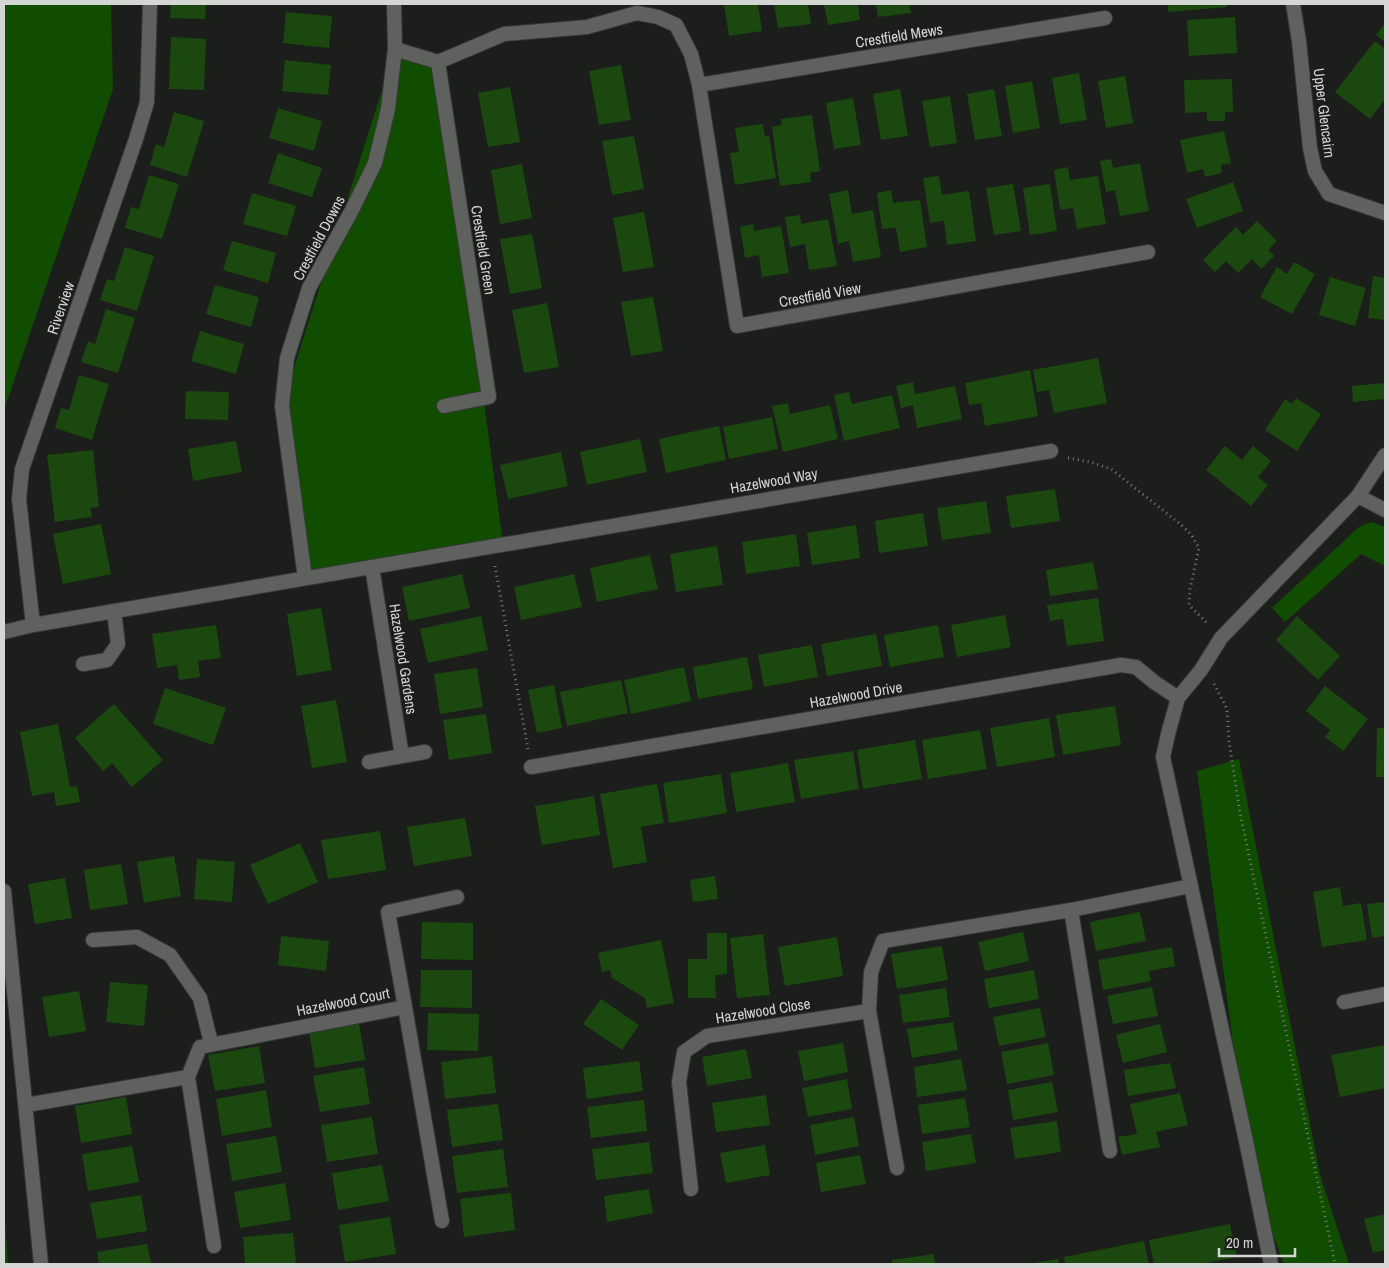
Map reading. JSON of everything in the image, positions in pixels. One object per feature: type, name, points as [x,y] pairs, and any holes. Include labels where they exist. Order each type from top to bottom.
[{"type":"street","name":"Riverview","points":[[33,625],[19,499],[22,469],[136,139],[147,102],[150,4]]},
{"type":"street","name":"Crestfield Downs","points":[[305,578],[282,406],[287,358],[309,288],[352,210],[375,163],[388,110],[395,49],[394,4]]},
{"type":"street","name":"Upper Glencairn","points":[[1293,4],[1299,41],[1309,138],[1315,170],[1329,194],[1385,213]]},
{"type":"street","points":[[395,49],[438,62],[504,34],[587,27],[636,9],[676,25],[691,54],[699,85]]},
{"type":"street","name":"Crestfield Mews","points":[[699,85],[1105,18]]},
{"type":"street","name":"Crestfield Green","points":[[438,62],[489,397],[444,406]]},
{"type":"street","name":"Crestfield View","points":[[699,85],[737,326],[1148,252]]},
{"type":"street","name":"Hazelwood Way","points":[[4,632],[33,625],[497,544],[1051,451]]},
{"type":"street","points":[[1270,1264],[1246,1141],[1163,757],[1178,698],[1200,670],[1221,638],[1358,496],[1385,454]]},
{"type":"street","points":[[1358,496],[1385,510]]},
{"type":"street","name":"Hazelwood Gardens","points":[[372,567],[402,756]]},
{"type":"street","points":[[83,664],[107,660],[118,644],[114,611]]},
{"type":"street","name":"Hazelwood Drive","points":[[531,767],[1121,665],[1136,667],[1178,698]]},
{"type":"street","points":[[369,762],[426,752]]},
{"type":"street","points":[[897,1168],[869,1011],[871,972],[883,941],[1071,910],[1190,886]]},
{"type":"street","points":[[4,891],[41,1264]]},
{"type":"street","name":"Hazelwood Court","points":[[211,1044],[405,1007],[388,912],[457,897]]},
{"type":"street","points":[[1071,910],[1110,1151]]},
{"type":"street","points":[[93,940],[138,937],[170,955],[200,998],[211,1044],[200,1047],[188,1077],[214,1246]]},
{"type":"street","points":[[1344,1002],[1385,994]]},
{"type":"street","points":[[405,1007],[442,1221]]},
{"type":"street","name":"Hazelwood Close","points":[[691,1189],[680,1082],[684,1052],[707,1036],[869,1011]]},
{"type":"street","points":[[26,1105],[188,1077]]},
{"type":"path","points":[[1051,451],[1066,458],[1090,462],[1111,470],[1179,523],[1190,534],[1199,548],[1190,589],[1189,605],[1221,638]]},
{"type":"path","points":[[497,544],[531,767]]},
{"type":"path","points":[[1200,670],[1212,681],[1227,709],[1229,741],[1240,813],[1335,1264]]},
{"type":"green space","points":[[4,4],[111,4],[113,89],[4,410]]},
{"type":"green space","points":[[395,49],[438,62],[503,543],[305,578],[282,406]]},
{"type":"green space","points":[[1371,522],[1385,527],[1385,566],[1361,554],[1285,622],[1272,608],[1359,527]]},
{"type":"green space","points":[[1239,759],[1320,1175],[1349,1264],[1284,1264],[1255,1187],[1246,1141],[1197,771]]},
{"type":"green space","points":[[4,1207],[8,1264],[4,1264]]},
{"type":"building","points":[[171,4],[206,4],[205,19],[170,18]]},
{"type":"building","points":[[724,4],[758,4],[762,31],[729,36]]},
{"type":"building","points":[[774,4],[808,4],[811,24],[778,28]]},
{"type":"building","points":[[824,4],[858,4],[860,20],[828,25]]},
{"type":"building","points":[[876,4],[909,4],[911,13],[878,17]]},
{"type":"building","points":[[1168,4],[1227,4],[1227,7],[1168,12]]},
{"type":"building","points":[[286,12],[332,16],[329,48],[283,43]]},
{"type":"building","points":[[1235,17],[1237,53],[1189,56],[1187,20]]},
{"type":"building","points":[[1385,23],[1385,42],[1376,35]]},
{"type":"building","points":[[171,37],[206,39],[204,90],[169,89]]},
{"type":"building","points":[[1375,41],[1385,49],[1385,99],[1370,119],[1335,92]]},
{"type":"building","points":[[285,60],[331,65],[328,95],[282,91]]},
{"type":"building","points":[[621,65],[631,120],[599,125],[589,71]]},
{"type":"building","points":[[1079,73],[1087,120],[1060,124],[1052,78]]},
{"type":"building","points":[[1125,76],[1133,123],[1106,128],[1098,81]]},
{"type":"building","points":[[1232,79],[1233,112],[1225,112],[1225,121],[1207,121],[1207,112],[1185,113],[1184,80]]},
{"type":"building","points":[[1032,81],[1040,128],[1013,133],[1005,86]]},
{"type":"building","points":[[510,87],[520,142],[488,147],[478,93]]},
{"type":"building","points":[[900,89],[908,136],[881,140],[873,94]]},
{"type":"building","points":[[994,89],[1002,136],[975,140],[967,94]]},
{"type":"building","points":[[950,96],[957,143],[930,147],[922,101]]},
{"type":"building","points":[[853,98],[861,145],[834,149],[826,103]]},
{"type":"building","points":[[278,108],[322,121],[314,151],[269,138]]},
{"type":"building","points":[[174,112],[204,121],[187,177],[150,165],[156,144],[164,147]]},
{"type":"building","points":[[812,115],[820,171],[810,173],[811,182],[780,186],[772,127],[782,125],[781,119]]},
{"type":"building","points":[[763,124],[765,136],[769,136],[776,178],[735,185],[730,153],[739,152],[735,128]]},
{"type":"building","points":[[1224,131],[1231,163],[1221,165],[1222,173],[1205,177],[1203,169],[1187,173],[1180,140]]},
{"type":"building","points":[[634,136],[644,189],[612,195],[602,141]]},
{"type":"building","points":[[278,153],[322,168],[312,197],[268,183]]},
{"type":"building","points":[[1111,159],[1113,168],[1140,163],[1149,211],[1120,216],[1115,190],[1106,192],[1100,161]]},
{"type":"building","points":[[522,164],[532,218],[500,224],[491,170]]},
{"type":"building","points":[[1068,167],[1070,180],[1098,176],[1106,224],[1077,229],[1073,208],[1060,210],[1054,170]]},
{"type":"building","points":[[149,175],[179,184],[162,239],[125,228],[131,207],[139,209]]},
{"type":"building","points":[[939,176],[942,195],[969,191],[976,241],[947,245],[944,221],[930,223],[923,178]]},
{"type":"building","points":[[1233,182],[1243,211],[1197,228],[1186,199]]},
{"type":"building","points":[[1013,184],[1021,231],[994,235],[986,188]]},
{"type":"building","points":[[1050,184],[1057,231],[1030,235],[1023,188]]},
{"type":"building","points":[[848,190],[852,214],[873,210],[881,257],[853,262],[849,241],[838,244],[829,194]]},
{"type":"building","points":[[891,190],[893,203],[920,200],[927,247],[900,252],[896,228],[882,229],[877,193]]},
{"type":"building","points":[[252,193],[296,206],[287,236],[243,224]]},
{"type":"building","points":[[644,212],[654,267],[623,272],[613,218]]},
{"type":"building","points":[[800,215],[801,224],[828,219],[837,266],[809,270],[805,244],[790,247],[785,217]]},
{"type":"building","points":[[1257,221],[1277,241],[1268,250],[1274,256],[1261,269],[1252,259],[1238,273],[1226,261],[1215,272],[1203,260],[1236,227],[1243,235]]},
{"type":"building","points":[[753,224],[754,231],[781,226],[789,273],[762,277],[759,255],[745,258],[740,227]]},
{"type":"building","points":[[532,234],[542,288],[510,294],[500,239]]},
{"type":"building","points":[[232,241],[276,253],[268,283],[223,270]]},
{"type":"building","points":[[125,247],[154,256],[137,311],[100,300],[107,279],[114,281]]},
{"type":"building","points":[[1294,262],[1315,274],[1292,314],[1260,297],[1277,267],[1287,274]]},
{"type":"building","points":[[1373,276],[1385,278],[1385,320],[1368,318]]},
{"type":"building","points":[[1330,277],[1366,288],[1355,326],[1319,315]]},
{"type":"building","points":[[215,285],[259,297],[251,327],[206,314]]},
{"type":"building","points":[[653,297],[663,351],[631,356],[621,302]]},
{"type":"building","points":[[547,303],[559,367],[524,373],[512,310]]},
{"type":"building","points":[[106,309],[135,318],[118,373],[81,362],[88,341],[95,344]]},
{"type":"building","points":[[200,331],[244,344],[236,374],[191,361]]},
{"type":"building","points":[[1098,358],[1107,403],[1054,413],[1049,390],[1037,392],[1033,370]]},
{"type":"building","points":[[1030,370],[1038,416],[985,426],[981,403],[969,405],[965,383]]},
{"type":"building","points":[[79,375],[109,384],[92,440],[55,428],[61,408],[69,410]]},
{"type":"building","points":[[913,382],[915,394],[955,386],[962,419],[917,428],[913,405],[901,408],[896,386]]},
{"type":"building","points":[[1385,383],[1385,399],[1353,402],[1352,386]]},
{"type":"building","points":[[186,391],[229,392],[228,420],[185,419]]},
{"type":"building","points":[[849,392],[852,404],[892,395],[900,428],[844,441],[834,395]]},
{"type":"building","points":[[1296,398],[1321,414],[1297,451],[1265,430],[1285,399],[1292,404]]},
{"type":"building","points":[[788,403],[790,414],[830,405],[838,439],[783,452],[772,406]]},
{"type":"building","points":[[772,417],[778,449],[729,459],[723,427]]},
{"type":"building","points":[[719,426],[726,460],[666,473],[659,439]]},
{"type":"building","points":[[640,439],[647,472],[587,485],[580,452]]},
{"type":"building","points":[[236,441],[242,472],[193,481],[188,449]]},
{"type":"building","points":[[1225,446],[1242,460],[1253,446],[1271,461],[1258,477],[1268,485],[1251,506],[1206,470]]},
{"type":"building","points":[[93,450],[99,507],[90,508],[92,517],[55,522],[47,455]]},
{"type":"building","points":[[561,452],[568,486],[508,499],[500,465]]},
{"type":"building","points":[[1055,489],[1060,521],[1011,528],[1006,496]]},
{"type":"building","points":[[986,501],[991,533],[942,540],[937,508]]},
{"type":"building","points":[[923,513],[928,546],[879,553],[875,521]]},
{"type":"building","points":[[101,524],[111,574],[63,584],[53,534]]},
{"type":"building","points":[[856,525],[860,558],[812,565],[807,533]]},
{"type":"building","points":[[796,534],[800,566],[746,574],[742,542]]},
{"type":"building","points":[[717,546],[723,585],[676,592],[670,554]]},
{"type":"building","points":[[650,555],[658,589],[597,602],[590,568]]},
{"type":"building","points":[[1093,562],[1098,589],[1050,596],[1046,570]]},
{"type":"building","points":[[462,574],[470,608],[409,621],[402,587]]},
{"type":"building","points":[[574,574],[582,607],[521,620],[514,587]]},
{"type":"building","points":[[1098,598],[1104,641],[1067,646],[1063,619],[1050,621],[1047,605]]},
{"type":"building","points":[[321,608],[332,670],[297,676],[287,614]]},
{"type":"building","points":[[1005,615],[1011,647],[957,657],[951,625]]},
{"type":"building","points":[[481,616],[488,650],[428,663],[420,629]]},
{"type":"building","points":[[1297,616],[1340,656],[1318,680],[1276,640]]},
{"type":"building","points":[[216,625],[221,658],[198,661],[200,677],[179,680],[177,665],[157,668],[152,634]]},
{"type":"building","points":[[938,625],[944,657],[890,667],[884,635]]},
{"type":"building","points":[[876,634],[882,666],[827,676],[821,644]]},
{"type":"building","points":[[812,645],[818,677],[764,687],[758,655]]},
{"type":"building","points":[[747,657],[753,689],[698,699],[693,667]]},
{"type":"building","points":[[684,667],[691,701],[631,714],[624,680]]},
{"type":"building","points":[[477,668],[483,707],[440,714],[434,674]]},
{"type":"building","points":[[621,680],[628,713],[567,726],[560,692]]},
{"type":"building","points":[[554,685],[562,728],[537,733],[528,690]]},
{"type":"building","points":[[1325,686],[1368,719],[1343,751],[1325,737],[1330,730],[1306,711]]},
{"type":"building","points":[[165,688],[226,708],[213,745],[153,724]]},
{"type":"building","points":[[336,700],[347,762],[312,768],[301,706]]},
{"type":"building","points":[[114,704],[163,760],[132,787],[112,763],[103,771],[75,738]]},
{"type":"building","points":[[1115,706],[1121,745],[1063,755],[1056,715]]},
{"type":"building","points":[[486,714],[492,753],[449,760],[443,720]]},
{"type":"building","points":[[1049,718],[1055,757],[997,767],[990,728]]},
{"type":"building","points":[[58,724],[70,787],[77,786],[80,802],[56,806],[54,792],[32,796],[20,732]]},
{"type":"building","points":[[1377,728],[1385,728],[1385,777],[1376,777]]},
{"type":"building","points":[[980,730],[987,769],[928,779],[922,740]]},
{"type":"building","points":[[915,740],[922,779],[863,789],[857,750]]},
{"type":"building","points":[[853,751],[859,789],[801,799],[794,760]]},
{"type":"building","points":[[788,763],[795,802],[736,812],[730,773]]},
{"type":"building","points":[[721,774],[727,813],[669,823],[663,783]]},
{"type":"building","points":[[657,784],[664,823],[641,827],[647,862],[613,868],[600,794]]},
{"type":"building","points":[[594,796],[600,835],[542,845],[535,806]]},
{"type":"building","points":[[465,818],[472,856],[414,866],[407,827]]},
{"type":"building","points":[[380,831],[386,870],[328,879],[321,840]]},
{"type":"building","points":[[300,843],[318,882],[268,904],[250,865]]},
{"type":"building","points":[[174,856],[181,896],[144,903],[137,862]]},
{"type":"building","points":[[197,859],[235,862],[232,902],[194,899]]},
{"type":"building","points":[[121,864],[128,904],[90,910],[84,870]]},
{"type":"building","points":[[715,876],[718,899],[693,902],[690,880]]},
{"type":"building","points":[[65,878],[72,918],[35,924],[28,884]]},
{"type":"building","points":[[1340,887],[1343,906],[1361,903],[1367,940],[1322,947],[1313,892]]},
{"type":"building","points":[[1385,902],[1385,936],[1372,938],[1367,904]]},
{"type":"building","points":[[1140,912],[1146,941],[1096,951],[1090,922]]},
{"type":"building","points":[[422,922],[473,923],[473,960],[421,959]]},
{"type":"building","points":[[1023,932],[1029,961],[985,971],[978,942]]},
{"type":"building","points":[[707,933],[727,933],[727,974],[715,975],[716,998],[688,998],[688,959],[707,959]]},
{"type":"building","points":[[763,934],[770,995],[737,998],[730,938]]},
{"type":"building","points":[[281,936],[329,941],[326,971],[278,965]]},
{"type":"building","points":[[837,937],[843,976],[785,986],[778,947]]},
{"type":"building","points":[[661,940],[674,1003],[647,1008],[645,998],[612,978],[610,970],[602,972],[598,953]]},
{"type":"building","points":[[942,946],[948,980],[897,989],[891,954]]},
{"type":"building","points":[[1172,947],[1175,966],[1149,971],[1151,981],[1103,990],[1098,960]]},
{"type":"building","points":[[421,970],[472,970],[472,1008],[420,1007]]},
{"type":"building","points":[[1034,970],[1039,999],[989,1008],[984,979]]},
{"type":"building","points":[[110,982],[148,985],[144,1026],[106,1022]]},
{"type":"building","points":[[1152,987],[1158,1016],[1113,1024],[1107,996]]},
{"type":"building","points":[[946,988],[950,1017],[903,1023],[899,995]]},
{"type":"building","points":[[79,991],[86,1031],[49,1037],[42,997]]},
{"type":"building","points":[[601,999],[639,1025],[622,1050],[583,1024]]},
{"type":"building","points":[[1040,1008],[1046,1037],[999,1046],[993,1017]]},
{"type":"building","points":[[428,1013],[479,1014],[478,1051],[427,1050]]},
{"type":"building","points":[[953,1022],[958,1050],[912,1058],[907,1029]]},
{"type":"building","points":[[359,1023],[365,1060],[315,1068],[309,1031]]},
{"type":"building","points":[[1160,1024],[1167,1052],[1123,1063],[1116,1035]]},
{"type":"building","points":[[843,1043],[848,1072],[804,1081],[798,1051]]},
{"type":"building","points":[[1048,1043],[1054,1075],[1007,1084],[1001,1052]]},
{"type":"building","points":[[1385,1045],[1385,1088],[1340,1097],[1331,1055]]},
{"type":"building","points":[[259,1046],[265,1083],[215,1091],[208,1055]]},
{"type":"building","points":[[746,1049],[752,1078],[707,1086],[702,1057]]},
{"type":"building","points":[[492,1056],[496,1093],[445,1099],[441,1062]]},
{"type":"building","points":[[961,1059],[967,1090],[917,1097],[914,1067]]},
{"type":"building","points":[[639,1061],[643,1091],[587,1099],[583,1068]]},
{"type":"building","points":[[1170,1063],[1176,1088],[1128,1096],[1124,1070]]},
{"type":"building","points":[[364,1067],[370,1104],[320,1112],[313,1076]]},
{"type":"building","points":[[847,1079],[852,1109],[808,1117],[802,1088]]},
{"type":"building","points":[[1052,1082],[1058,1112],[1013,1120],[1008,1090]]},
{"type":"building","points":[[266,1090],[272,1127],[222,1136],[216,1099]]},
{"type":"building","points":[[1180,1093],[1188,1125],[1156,1132],[1160,1147],[1122,1155],[1118,1137],[1137,1134],[1130,1104]]},
{"type":"building","points":[[766,1095],[770,1125],[716,1132],[712,1103]]},
{"type":"building","points":[[126,1097],[132,1134],[81,1143],[75,1106]]},
{"type":"building","points":[[965,1098],[970,1127],[922,1134],[918,1105]]},
{"type":"building","points":[[644,1100],[647,1131],[591,1138],[587,1107]]},
{"type":"building","points":[[498,1104],[503,1140],[452,1147],[447,1110]]},
{"type":"building","points":[[372,1117],[378,1154],[327,1162],[321,1125]]},
{"type":"building","points":[[854,1117],[859,1146],[815,1155],[810,1125]]},
{"type":"building","points":[[1057,1121],[1061,1152],[1015,1159],[1010,1128]]},
{"type":"building","points":[[971,1134],[976,1163],[926,1171],[922,1142]]},
{"type":"building","points":[[276,1136],[282,1172],[232,1181],[226,1144]]},
{"type":"building","points":[[649,1142],[653,1173],[596,1180],[592,1149]]},
{"type":"building","points":[[765,1145],[770,1175],[726,1183],[720,1153]]},
{"type":"building","points":[[132,1146],[139,1182],[88,1191],[82,1154]]},
{"type":"building","points":[[503,1149],[508,1187],[457,1193],[452,1156]]},
{"type":"building","points":[[860,1155],[866,1184],[821,1192],[816,1163]]},
{"type":"building","points":[[382,1165],[389,1201],[338,1210],[332,1173]]},
{"type":"building","points":[[285,1183],[291,1220],[240,1228],[234,1192]]},
{"type":"building","points":[[649,1189],[653,1213],[607,1222],[604,1196]]},
{"type":"building","points":[[511,1193],[515,1230],[464,1237],[460,1199]]},
{"type":"building","points":[[141,1195],[147,1231],[97,1239],[90,1203]]},
{"type":"building","points":[[1385,1214],[1385,1250],[1373,1253],[1364,1219]]},
{"type":"building","points":[[390,1217],[396,1254],[345,1262],[339,1225]]},
{"type":"building","points":[[1230,1224],[1237,1257],[1200,1264],[1154,1264],[1149,1240]]},
{"type":"building","points":[[293,1233],[296,1264],[245,1264],[243,1237]]},
{"type":"building","points":[[1144,1241],[1149,1264],[1065,1264],[1064,1257]]},
{"type":"building","points":[[147,1244],[151,1264],[99,1264],[97,1252]]},
{"type":"building","points":[[934,1254],[935,1264],[892,1264],[892,1260]]},
{"type":"building","points":[[1058,1259],[1059,1264],[1034,1264],[1034,1263]]}]
